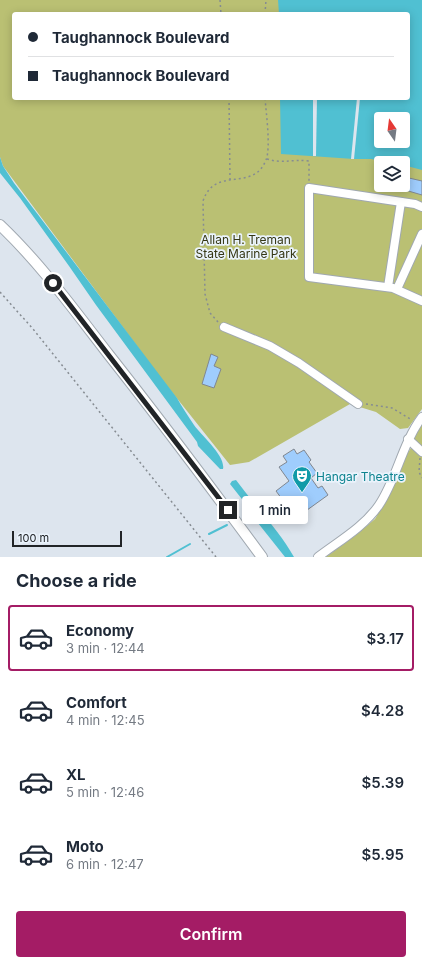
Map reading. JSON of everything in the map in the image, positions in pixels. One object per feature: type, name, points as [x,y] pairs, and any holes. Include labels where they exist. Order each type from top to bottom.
[{"type":"main road","points":[[0,225],[44,271],[147,404],[262,557]]},
{"type":"street","points":[[422,207],[415,204],[309,188],[309,277],[388,287],[422,301]]},
{"type":"street","points":[[388,287],[401,202]]},
{"type":"street","points":[[397,290],[422,234]]},
{"type":"street","points":[[224,327],[270,346],[299,362],[358,404]]},
{"type":"street","points":[[318,557],[362,524],[378,506],[408,439],[422,417]]},
{"type":"street","points":[[408,439],[421,455]]},
{"type":"path","points":[[220,0],[221,12]]},
{"type":"path","points":[[265,12],[266,0]]},
{"type":"path","points":[[229,100],[230,180]]},
{"type":"path","points":[[224,327],[216,321],[206,304],[203,208],[206,192],[220,182],[240,180],[253,175],[263,166],[267,159],[268,150],[265,100]]},
{"type":"path","points":[[267,159],[279,163],[294,160],[309,161],[309,188]]},
{"type":"path","points":[[0,292],[33,329],[216,557]]},
{"type":"path","points":[[358,404],[363,403],[392,408],[405,414],[414,421]]},
{"type":"path","points":[[421,455],[418,462],[419,472],[422,478]]},
{"type":"green space","name":"Allan H. Treman State Marine Park","points":[[0,0],[422,0],[422,409],[408,428],[400,429],[376,412],[350,404],[249,462],[230,465],[160,377],[3,166],[0,157]]},
{"type":"green space","points":[[422,421],[422,557],[326,557],[375,519],[392,490],[403,460],[411,448],[415,432]]},
{"type":"water","points":[[278,0],[422,0],[422,170],[410,167],[410,156],[374,156],[374,160],[281,154],[280,100],[410,100],[410,12],[279,12]]},
{"type":"water","points":[[0,157],[3,166],[14,183],[177,398],[194,425],[217,452],[221,458],[223,469],[220,469],[198,446],[197,442],[96,305],[20,198],[0,173]]},
{"type":"water","points":[[236,480],[274,527],[294,557],[285,557],[254,518],[252,512],[249,511],[244,514],[242,512],[245,503],[230,484],[232,481]]},
{"type":"pier","points":[[313,100],[317,100],[316,156],[313,156]]},
{"type":"pier","points":[[357,100],[360,100],[354,159],[351,159]]},
{"type":"building","points":[[410,178],[422,181],[422,195],[410,191]]},
{"type":"building","points":[[211,354],[218,357],[214,366],[221,369],[214,388],[202,384]]},
{"type":"building","name":"Hangar Theatre","points":[[294,449],[297,454],[304,450],[311,460],[309,462],[317,473],[311,478],[318,488],[322,486],[328,495],[296,518],[276,491],[289,481],[279,467],[287,462],[283,456]]},
{"type":"waterway","points":[[209,534],[227,525]]},
{"type":"waterway","points":[[167,557],[190,544]]},
{"type":"place","name":"Hangar Theatre","points":[[302,493]]},
{"type":"route","points":[[53,283],[228,510]]}]
